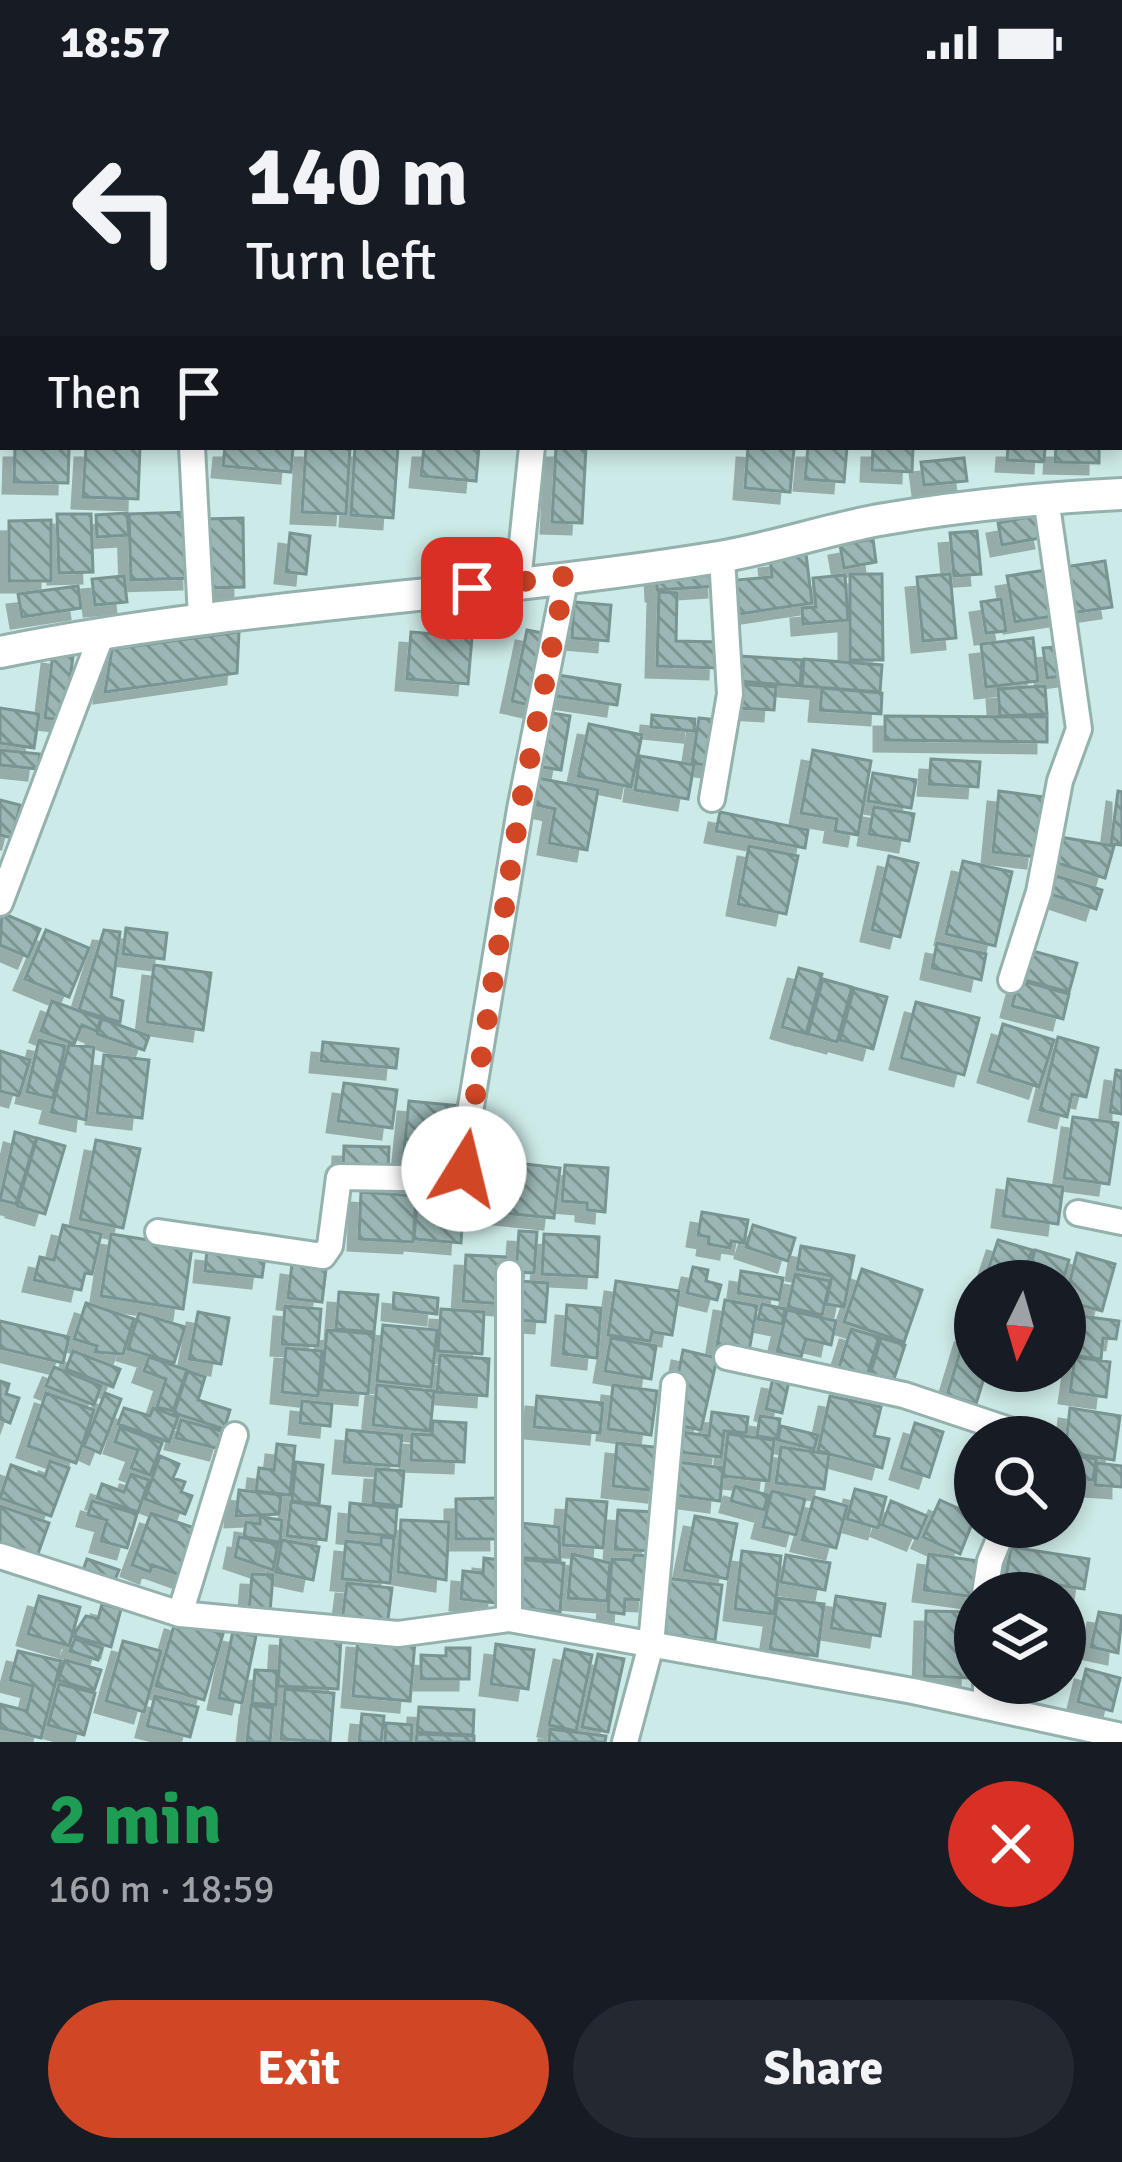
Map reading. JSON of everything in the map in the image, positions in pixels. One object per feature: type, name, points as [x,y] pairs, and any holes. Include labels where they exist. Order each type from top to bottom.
[{"type":"street","points":[[192,450],[201,616]]},
{"type":"street","points":[[518,582],[532,450]]},
{"type":"street","points":[[0,652],[201,616],[722,556],[878,520],[1046,498],[1122,494]]},
{"type":"street","points":[[1011,980],[1039,892],[1060,781],[1079,729],[1046,498]]},
{"type":"street","points":[[712,799],[730,694],[722,556]]},
{"type":"street","points":[[158,1232],[323,1256],[330,1246],[339,1177],[459,1179],[520,808],[566,576]]},
{"type":"street","points":[[0,903],[103,632]]},
{"type":"street","points":[[1078,1213],[1122,1222]]},
{"type":"street","points":[[508,1619],[509,1273]]},
{"type":"street","points":[[727,1357],[904,1395],[967,1416]]},
{"type":"street","points":[[625,1742],[651,1645],[674,1385]]},
{"type":"street","points":[[180,1614],[235,1435]]},
{"type":"street","points":[[0,1556],[180,1614],[398,1634],[508,1619],[954,1690]]},
{"type":"street","points":[[1016,1704],[1122,1736]]},
{"type":"building","points":[[15,450],[69,450],[68,483],[14,482]]},
{"type":"building","points":[[86,450],[140,450],[138,499],[83,497]]},
{"type":"building","points":[[225,450],[293,450],[291,472],[223,466]]},
{"type":"building","points":[[306,450],[350,450],[346,514],[302,512]]},
{"type":"building","points":[[355,450],[398,450],[393,518],[351,515]]},
{"type":"building","points":[[424,450],[479,450],[476,481],[421,476]]},
{"type":"building","points":[[556,450],[586,450],[582,523],[552,522]]},
{"type":"building","points":[[748,450],[794,450],[790,492],[745,488]]},
{"type":"building","points":[[808,450],[847,450],[844,482],[805,479]]},
{"type":"building","points":[[873,450],[913,450],[912,472],[872,470]]},
{"type":"building","points":[[1008,450],[1045,450],[1044,462],[1007,460]]},
{"type":"building","points":[[1056,450],[1099,450],[1099,463],[1055,462]]},
{"type":"building","points":[[964,458],[967,481],[924,485],[921,462]]},
{"type":"building","points":[[191,512],[193,578],[131,580],[129,514]]},
{"type":"building","points":[[127,513],[129,535],[97,537],[96,515]]},
{"type":"building","points":[[57,514],[91,514],[93,572],[59,573]]},
{"type":"building","points":[[1040,515],[1045,537],[1002,545],[998,523]]},
{"type":"building","points":[[243,518],[244,587],[204,588],[204,519]]},
{"type":"building","points":[[51,520],[51,581],[9,581],[9,521]]},
{"type":"building","points":[[977,531],[981,574],[954,576],[950,533]]},
{"type":"building","points":[[290,533],[310,536],[306,574],[286,572]]},
{"type":"building","points":[[873,539],[876,562],[844,568],[840,545]]},
{"type":"building","points":[[806,554],[812,603],[739,614],[736,580],[772,577],[770,558]]},
{"type":"building","points":[[1105,561],[1112,607],[1071,613],[1064,567]]},
{"type":"building","points":[[717,565],[718,586],[657,590],[656,569]]},
{"type":"building","points":[[1053,569],[1060,615],[1015,622],[1007,576]]},
{"type":"building","points":[[850,574],[882,574],[883,660],[850,660]]},
{"type":"building","points":[[950,574],[956,638],[923,641],[917,577]]},
{"type":"building","points":[[845,575],[848,620],[803,624],[802,608],[816,607],[813,578]]},
{"type":"building","points":[[124,576],[127,602],[95,605],[92,579]]},
{"type":"building","points":[[78,586],[81,608],[22,617],[18,594]]},
{"type":"building","points":[[659,592],[677,593],[676,641],[720,642],[719,668],[657,666]]},
{"type":"building","points":[[1001,599],[1006,631],[986,633],[981,602]]},
{"type":"building","points":[[574,602],[611,605],[608,641],[572,638]]},
{"type":"building","points":[[527,630],[553,635],[538,707],[512,701]]},
{"type":"building","points":[[239,632],[237,673],[105,692],[112,649]]},
{"type":"building","points":[[411,632],[472,637],[468,684],[407,679]]},
{"type":"building","points":[[1033,638],[1038,681],[986,687],[981,644]]},
{"type":"building","points":[[1065,646],[1069,675],[1047,678],[1043,648]]},
{"type":"building","points":[[53,653],[73,656],[65,720],[45,718]]},
{"type":"building","points":[[739,656],[802,660],[800,686],[738,681]]},
{"type":"building","points":[[804,659],[882,665],[880,692],[802,686]]},
{"type":"building","points":[[558,675],[620,685],[617,705],[555,696]]},
{"type":"building","points":[[740,684],[776,687],[774,710],[739,708]]},
{"type":"building","points":[[1045,686],[1047,714],[1000,716],[998,689]]},
{"type":"building","points":[[822,688],[882,693],[881,714],[820,710]]},
{"type":"building","points":[[0,708],[39,714],[34,748],[0,743]]},
{"type":"building","points":[[552,713],[570,716],[561,770],[542,767]]},
{"type":"building","points":[[652,715],[695,719],[694,731],[651,727]]},
{"type":"building","points":[[885,716],[1047,717],[1047,742],[885,740]]},
{"type":"building","points":[[699,718],[719,720],[713,766],[692,763]]},
{"type":"building","points":[[589,724],[642,735],[631,787],[578,776]]},
{"type":"building","points":[[0,750],[40,754],[38,769],[0,765]]},
{"type":"building","points":[[813,750],[871,761],[858,835],[835,831],[837,819],[801,813]]},
{"type":"building","points":[[640,756],[694,765],[688,799],[635,790]]},
{"type":"building","points":[[931,759],[980,762],[978,787],[929,784]]},
{"type":"building","points":[[873,773],[916,780],[911,808],[868,801]]},
{"type":"building","points":[[538,778],[598,790],[587,850],[549,843],[555,809],[533,804]]},
{"type":"building","points":[[999,791],[1044,797],[1037,857],[993,852]]},
{"type":"building","points":[[1118,791],[1122,792],[1122,845],[1111,844]]},
{"type":"building","points":[[0,800],[20,805],[12,838],[0,835]]},
{"type":"building","points":[[874,807],[914,814],[909,841],[869,834]]},
{"type":"building","points":[[720,812],[808,830],[805,848],[716,831]]},
{"type":"building","points":[[1060,837],[1114,846],[1105,878],[1054,862]]},
{"type":"building","points":[[749,846],[798,856],[786,914],[738,904]]},
{"type":"building","points":[[889,856],[918,863],[900,937],[872,930]]},
{"type":"building","points":[[963,861],[1012,872],[995,946],[946,934]]},
{"type":"building","points":[[1056,876],[1102,890],[1096,909],[1050,894]]},
{"type":"building","points":[[2,913],[40,929],[28,957],[0,945]]},
{"type":"building","points":[[126,928],[167,933],[164,959],[123,954]]},
{"type":"building","points":[[46,930],[89,948],[69,997],[25,979]]},
{"type":"building","points":[[104,930],[120,932],[111,997],[123,1001],[120,1022],[79,1010]]},
{"type":"building","points":[[937,943],[986,954],[981,980],[932,968]]},
{"type":"building","points":[[1029,950],[1077,963],[1069,992],[1021,979]]},
{"type":"building","points":[[154,965],[211,973],[203,1030],[147,1022]]},
{"type":"building","points":[[799,968],[822,974],[806,1034],[782,1027]]},
{"type":"building","points":[[823,979],[852,987],[837,1042],[808,1034]]},
{"type":"building","points":[[1019,980],[1069,994],[1063,1019],[1012,1006]]},
{"type":"building","points":[[854,988],[887,997],[873,1049],[840,1040]]},
{"type":"building","points":[[52,1001],[101,1019],[96,1031],[82,1025],[74,1044],[41,1031]]},
{"type":"building","points":[[916,1002],[979,1018],[964,1075],[901,1058]]},
{"type":"building","points":[[102,1019],[149,1036],[144,1050],[97,1034]]},
{"type":"building","points":[[1003,1024],[1054,1040],[1039,1087],[989,1071]]},
{"type":"building","points":[[1058,1037],[1098,1048],[1086,1097],[1072,1094],[1067,1117],[1040,1110]]},
{"type":"building","points":[[39,1040],[65,1046],[53,1098],[27,1092]]},
{"type":"building","points":[[323,1042],[398,1049],[396,1068],[321,1061]]},
{"type":"building","points":[[69,1045],[94,1047],[86,1120],[51,1112]]},
{"type":"building","points":[[0,1051],[30,1060],[19,1096],[0,1091]]},
{"type":"building","points":[[104,1055],[149,1060],[142,1118],[97,1113]]},
{"type":"building","points":[[1116,1070],[1122,1071],[1122,1114],[1110,1112]]},
{"type":"building","points":[[344,1083],[397,1090],[392,1128],[338,1121]]},
{"type":"building","points":[[409,1101],[462,1106],[455,1165],[403,1159]]},
{"type":"building","points":[[1073,1117],[1118,1123],[1109,1184],[1064,1178]]},
{"type":"building","points":[[15,1132],[36,1138],[16,1204],[0,1200]]},
{"type":"building","points":[[37,1138],[65,1146],[45,1214],[17,1206]]},
{"type":"building","points":[[96,1140],[140,1149],[123,1228],[80,1219]]},
{"type":"building","points":[[344,1146],[389,1147],[388,1170],[343,1169]]},
{"type":"building","points":[[508,1162],[560,1168],[554,1218],[503,1213]]},
{"type":"building","points":[[565,1165],[608,1168],[605,1212],[587,1210],[587,1203],[562,1201]]},
{"type":"building","points":[[1008,1179],[1063,1187],[1058,1224],[1003,1216]]},
{"type":"building","points":[[418,1191],[464,1194],[461,1243],[414,1239]]},
{"type":"building","points":[[361,1192],[416,1196],[413,1242],[359,1239]]},
{"type":"building","points":[[702,1212],[748,1220],[744,1243],[731,1241],[730,1248],[708,1244],[709,1237],[698,1235]]},
{"type":"building","points":[[63,1225],[101,1234],[92,1274],[85,1273],[81,1290],[34,1280],[40,1257],[54,1260]]},
{"type":"building","points":[[753,1225],[795,1238],[788,1261],[746,1247]]},
{"type":"building","points":[[519,1231],[537,1232],[534,1273],[516,1272]]},
{"type":"building","points":[[111,1234],[192,1247],[183,1309],[101,1296]]},
{"type":"building","points":[[544,1234],[599,1237],[597,1277],[542,1274]]},
{"type":"building","points":[[998,1240],[1032,1250],[1029,1260],[991,1260]]},
{"type":"building","points":[[801,1246],[854,1256],[844,1307],[826,1304],[832,1276],[797,1269]]},
{"type":"building","points":[[207,1250],[265,1256],[262,1277],[205,1271]]},
{"type":"building","points":[[1035,1250],[1069,1260],[1032,1260]]},
{"type":"building","points":[[1077,1253],[1115,1264],[1102,1311],[1086,1307],[1086,1260],[1075,1260]]},
{"type":"building","points":[[466,1255],[506,1257],[504,1304],[463,1301]]},
{"type":"building","points":[[292,1264],[326,1269],[322,1302],[288,1298]]},
{"type":"building","points":[[693,1267],[708,1270],[706,1281],[721,1285],[717,1300],[687,1293]]},
{"type":"building","points":[[862,1269],[922,1290],[904,1342],[844,1322]]},
{"type":"building","points":[[741,1271],[783,1278],[779,1300],[738,1293]]},
{"type":"building","points":[[795,1274],[830,1281],[822,1315],[788,1307]]},
{"type":"building","points":[[518,1281],[548,1283],[545,1322],[515,1320]]},
{"type":"building","points":[[616,1281],[679,1291],[672,1335],[652,1332],[650,1341],[608,1335]]},
{"type":"building","points":[[339,1292],[378,1295],[374,1332],[336,1329]]},
{"type":"building","points":[[394,1293],[438,1298],[437,1314],[393,1309]]},
{"type":"building","points":[[725,1300],[757,1306],[749,1351],[717,1346]]},
{"type":"building","points":[[86,1303],[134,1319],[123,1354],[95,1352],[97,1346],[74,1339]]},
{"type":"building","points":[[762,1304],[785,1309],[782,1324],[758,1319]]},
{"type":"building","points":[[567,1305],[601,1308],[597,1358],[563,1354]]},
{"type":"building","points":[[285,1306],[321,1309],[318,1346],[282,1344]]},
{"type":"building","points":[[441,1309],[484,1312],[482,1354],[438,1351]]},
{"type":"building","points":[[787,1310],[836,1321],[831,1345],[806,1339],[801,1357],[777,1352]]},
{"type":"building","points":[[198,1312],[229,1318],[221,1364],[189,1359]]},
{"type":"building","points":[[139,1313],[185,1327],[174,1363],[128,1349]]},
{"type":"building","points":[[1086,1317],[1119,1321],[1116,1339],[1103,1338],[1101,1359],[1086,1357]]},
{"type":"building","points":[[0,1321],[69,1337],[63,1363],[0,1348]]},
{"type":"building","points":[[383,1325],[437,1330],[431,1387],[377,1381]]},
{"type":"building","points":[[851,1329],[879,1337],[867,1376],[839,1367]]},
{"type":"building","points":[[327,1330],[374,1334],[368,1394],[321,1390]]},
{"type":"building","points":[[611,1338],[656,1346],[651,1379],[605,1371]]},
{"type":"building","points":[[881,1338],[905,1345],[893,1382],[870,1375]]},
{"type":"building","points":[[286,1348],[322,1351],[318,1396],[282,1392]]},
{"type":"building","points":[[683,1350],[717,1358],[701,1430],[677,1425],[676,1386]]},
{"type":"building","points":[[73,1351],[120,1369],[113,1387],[66,1369]]},
{"type":"building","points":[[440,1355],[489,1359],[487,1396],[437,1392]]},
{"type":"building","points":[[149,1357],[187,1370],[173,1411],[157,1407],[166,1379],[144,1371]]},
{"type":"building","points":[[1086,1359],[1110,1362],[1106,1397],[1070,1392],[1086,1392]]},
{"type":"building","points":[[54,1367],[101,1386],[94,1405],[46,1386]]},
{"type":"building","points":[[188,1371],[205,1377],[198,1400],[230,1410],[224,1429],[174,1413]]},
{"type":"building","points":[[954,1372],[954,1392],[980,1392],[976,1404],[947,1395]]},
{"type":"building","points":[[773,1378],[789,1381],[782,1413],[766,1409]]},
{"type":"building","points":[[0,1381],[9,1384],[6,1394],[19,1398],[10,1423],[0,1419]]},
{"type":"building","points":[[377,1385],[434,1391],[430,1431],[373,1425]]},
{"type":"building","points":[[613,1385],[657,1391],[651,1435],[608,1429]]},
{"type":"building","points":[[46,1393],[94,1410],[76,1463],[28,1446]]},
{"type":"building","points":[[105,1393],[121,1399],[100,1453],[84,1446]]},
{"type":"building","points":[[537,1396],[603,1403],[600,1433],[534,1427]]},
{"type":"building","points":[[830,1396],[881,1407],[874,1436],[889,1439],[882,1468],[818,1451]]},
{"type":"building","points":[[302,1401],[332,1404],[330,1426],[300,1423]]},
{"type":"building","points":[[124,1408],[150,1416],[153,1408],[178,1417],[169,1442],[118,1424]]},
{"type":"building","points":[[1070,1408],[1120,1416],[1114,1460],[1086,1455],[1086,1416],[1069,1416]]},
{"type":"building","points":[[712,1412],[748,1417],[746,1433],[724,1431],[721,1457],[679,1452],[681,1432],[709,1436]]},
{"type":"building","points":[[760,1416],[780,1419],[777,1439],[757,1436]]},
{"type":"building","points":[[181,1420],[225,1432],[220,1449],[176,1438]]},
{"type":"building","points":[[433,1421],[466,1423],[464,1462],[411,1460],[412,1434],[432,1435]]},
{"type":"building","points":[[915,1423],[943,1432],[929,1477],[901,1468]]},
{"type":"building","points":[[781,1426],[818,1435],[814,1449],[778,1440]]},
{"type":"building","points":[[120,1427],[162,1443],[150,1475],[131,1468],[138,1450],[115,1442]]},
{"type":"building","points":[[347,1430],[402,1435],[399,1466],[344,1462]]},
{"type":"building","points":[[728,1434],[774,1440],[769,1481],[723,1476]]},
{"type":"building","points":[[617,1443],[663,1448],[658,1491],[613,1486]]},
{"type":"building","points":[[277,1444],[295,1446],[290,1495],[256,1491],[259,1468],[274,1470]]},
{"type":"building","points":[[781,1447],[829,1454],[824,1489],[776,1483]]},
{"type":"building","points":[[160,1456],[179,1464],[173,1478],[185,1482],[181,1492],[192,1496],[185,1514],[145,1499]]},
{"type":"building","points":[[1086,1458],[1096,1459],[1093,1480],[1086,1479]]},
{"type":"building","points":[[50,1461],[69,1468],[51,1516],[0,1498],[11,1465],[45,1477]]},
{"type":"building","points":[[296,1462],[323,1465],[319,1504],[292,1501]]},
{"type":"building","points":[[678,1462],[723,1468],[720,1501],[674,1495]]},
{"type":"building","points":[[1097,1463],[1122,1466],[1122,1487],[1095,1485]]},
{"type":"building","points":[[376,1469],[404,1471],[401,1506],[373,1503]]},
{"type":"building","points":[[131,1474],[149,1480],[138,1512],[97,1498],[102,1484],[124,1492]]},
{"type":"building","points":[[735,1486],[768,1495],[764,1510],[731,1501]]},
{"type":"building","points":[[855,1489],[886,1497],[878,1528],[847,1519]]},
{"type":"building","points":[[239,1490],[281,1495],[279,1514],[236,1516]]},
{"type":"building","points":[[772,1491],[805,1499],[796,1535],[763,1527]]},
{"type":"building","points":[[814,1497],[847,1506],[836,1548],[802,1540]]},
{"type":"building","points":[[499,1498],[500,1539],[456,1539],[456,1499]]},
{"type":"building","points":[[567,1499],[607,1502],[603,1548],[563,1545]]},
{"type":"building","points":[[940,1500],[954,1506],[954,1548],[962,1548],[960,1554],[923,1537]]},
{"type":"building","points":[[92,1501],[137,1514],[127,1548],[101,1541],[107,1520],[88,1515]]},
{"type":"building","points":[[891,1501],[927,1516],[917,1539],[882,1525]]},
{"type":"building","points":[[291,1502],[330,1507],[326,1540],[287,1536]]},
{"type":"building","points":[[350,1503],[397,1508],[395,1536],[348,1532]]},
{"type":"building","points":[[0,1506],[49,1523],[35,1562],[0,1542]]},
{"type":"building","points":[[618,1510],[654,1512],[651,1551],[615,1549]]},
{"type":"building","points":[[151,1513],[200,1530],[183,1576],[152,1565],[150,1572],[132,1565]]},
{"type":"building","points":[[695,1516],[737,1524],[727,1579],[684,1570]]},
{"type":"building","points":[[260,1517],[282,1520],[280,1542],[244,1537],[246,1522],[260,1524]]},
{"type":"building","points":[[401,1520],[449,1522],[446,1580],[398,1572]]},
{"type":"building","points":[[521,1523],[559,1527],[560,1561],[517,1557]]},
{"type":"building","points":[[239,1537],[278,1544],[273,1570],[235,1557]]},
{"type":"building","points":[[381,1537],[394,1538],[390,1583],[342,1579],[346,1541],[381,1545]]},
{"type":"building","points":[[282,1540],[319,1547],[313,1580],[276,1572]]},
{"type":"building","points":[[1011,1548],[1089,1559],[1086,1577],[1086,1572],[1007,1572]]},
{"type":"building","points":[[742,1551],[781,1556],[774,1614],[735,1609]]},
{"type":"building","points":[[572,1554],[610,1563],[607,1601],[568,1598]]},
{"type":"building","points":[[929,1554],[985,1562],[982,1572],[954,1572],[954,1594],[924,1590]]},
{"type":"building","points":[[634,1555],[651,1556],[648,1600],[625,1599],[624,1614],[608,1612],[612,1559],[633,1560]]},
{"type":"building","points":[[786,1555],[830,1563],[825,1590],[781,1582]]},
{"type":"building","points":[[484,1558],[501,1560],[497,1603],[461,1599],[463,1571],[483,1573]]},
{"type":"building","points":[[87,1559],[119,1570],[112,1587],[81,1576]]},
{"type":"building","points":[[515,1559],[564,1563],[560,1612],[510,1607]]},
{"type":"building","points":[[252,1574],[273,1575],[270,1612],[249,1611]]},
{"type":"building","points":[[666,1578],[722,1585],[715,1640],[659,1633]]},
{"type":"building","points":[[347,1583],[392,1588],[387,1627],[342,1621]]},
{"type":"building","points":[[39,1596],[80,1607],[69,1646],[28,1634]]},
{"type":"building","points":[[836,1596],[885,1604],[880,1636],[831,1628]]},
{"type":"building","points":[[778,1598],[824,1604],[817,1656],[770,1649]]},
{"type":"building","points":[[102,1604],[121,1609],[111,1647],[73,1636],[86,1616],[98,1619]]},
{"type":"building","points":[[926,1611],[954,1612],[954,1677],[924,1676]]},
{"type":"building","points":[[1099,1612],[1122,1616],[1118,1653],[1091,1647]]},
{"type":"building","points":[[176,1619],[223,1634],[204,1700],[156,1686]]},
{"type":"building","points":[[233,1631],[256,1636],[242,1703],[219,1698]]},
{"type":"building","points":[[281,1635],[341,1638],[338,1689],[278,1686]]},
{"type":"building","points":[[358,1637],[415,1641],[410,1701],[353,1696]]},
{"type":"building","points":[[75,1639],[102,1648],[98,1660],[70,1651]]},
{"type":"building","points":[[123,1641],[161,1651],[144,1712],[106,1701]]},
{"type":"building","points":[[496,1644],[534,1650],[528,1689],[491,1684]]},
{"type":"building","points":[[446,1648],[470,1648],[469,1679],[421,1679],[421,1655],[446,1656]]},
{"type":"building","points":[[565,1649],[592,1655],[576,1731],[549,1725]]},
{"type":"building","points":[[18,1651],[61,1661],[41,1738],[0,1728],[0,1704],[27,1711],[33,1686],[10,1680]]},
{"type":"building","points":[[598,1654],[624,1659],[608,1732],[582,1727]]},
{"type":"building","points":[[65,1660],[101,1670],[94,1691],[58,1680]]},
{"type":"building","points":[[1086,1669],[1120,1678],[1112,1711],[1086,1704]]},
{"type":"building","points":[[255,1670],[277,1671],[276,1705],[252,1703]]},
{"type":"building","points":[[59,1684],[95,1693],[84,1735],[48,1725]]},
{"type":"building","points":[[285,1689],[334,1693],[330,1742],[281,1739]]},
{"type":"building","points":[[155,1696],[198,1707],[190,1737],[147,1726]]},
{"type":"building","points":[[251,1705],[273,1708],[270,1742],[247,1742]]},
{"type":"building","points":[[419,1707],[474,1710],[473,1735],[417,1732]]},
{"type":"building","points":[[362,1714],[384,1716],[381,1742],[359,1742]]},
{"type":"building","points":[[386,1723],[412,1725],[411,1742],[385,1742]]},
{"type":"building","points":[[550,1729],[606,1736],[605,1742],[549,1742]]},
{"type":"building","points":[[417,1734],[474,1736],[474,1742],[416,1742]]},
{"type":"route","points":[[464,1169],[520,808],[537,741],[566,576],[472,588]]}]
